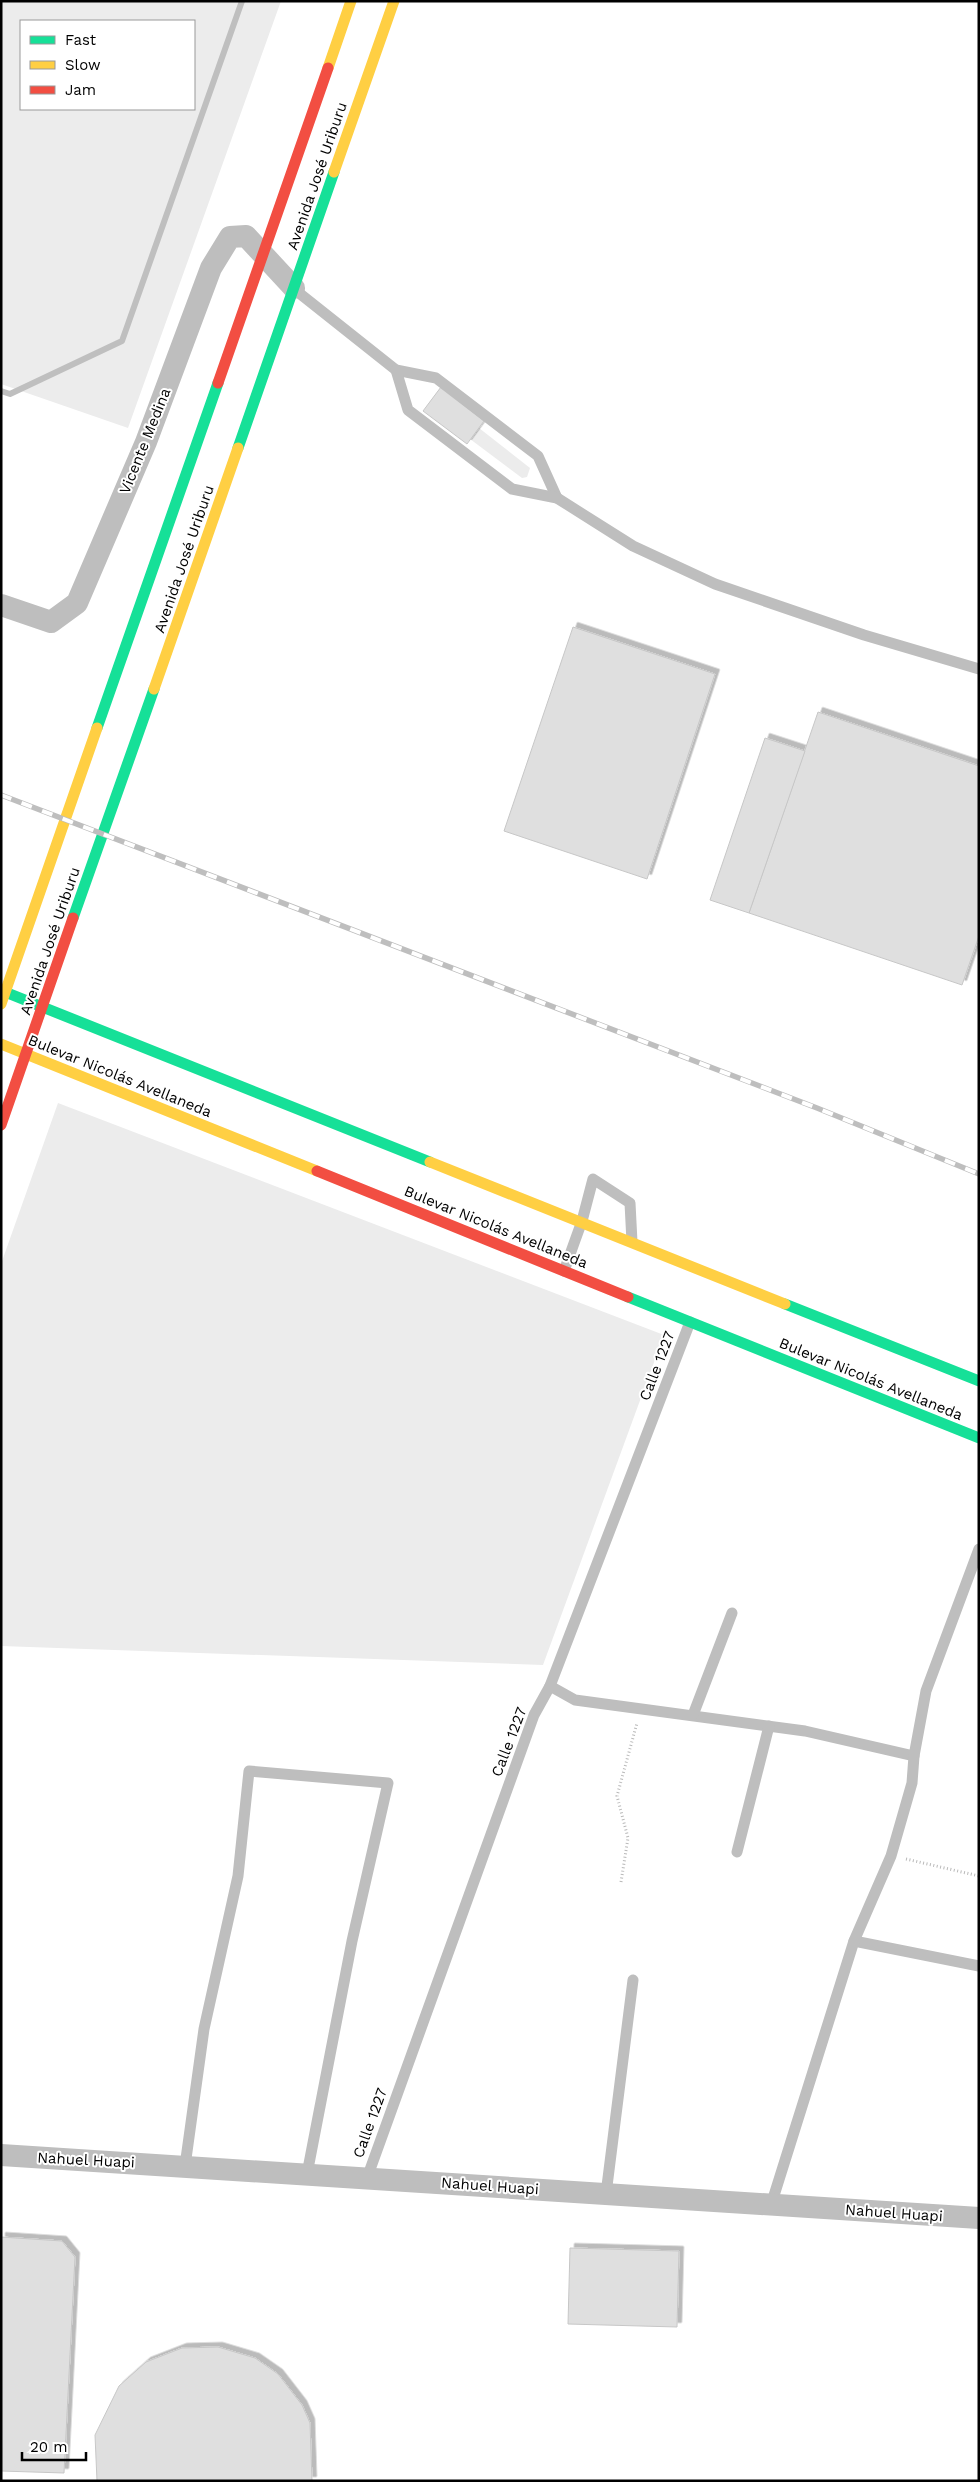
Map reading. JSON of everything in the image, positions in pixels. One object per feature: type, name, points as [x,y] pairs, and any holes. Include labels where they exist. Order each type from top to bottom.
[{"type":"main road","name":"Avenida José Uriburu","points":[[1,1004],[351,1]]},
{"type":"main road","name":"Avenida José Uriburu","points":[[1,1126],[394,1]]},
{"type":"main road","points":[[6,992],[979,1381]]},
{"type":"main road","name":"Bulevar Nicolás Avellaneda","points":[[1,1044],[979,1438]]},
{"type":"street","name":"Vicente Medina","points":[[1,605],[51,622],[77,603],[146,442],[211,268],[230,237],[246,236],[263,252]]},
{"type":"street","points":[[263,252],[294,288]]},
{"type":"street","name":"Nahuel Huapi","points":[[1,2155],[979,2218]]},
{"type":"lane","points":[[294,288],[396,370],[436,378],[538,456],[557,498]]},
{"type":"lane","points":[[396,370],[408,410],[512,490],[557,498],[633,546],[715,584],[864,636],[979,669]]},
{"type":"lane","points":[[564,1271],[582,1221],[593,1179],[630,1203],[632,1242]]},
{"type":"lane","name":"Calle 1227","points":[[366,2178],[534,1715],[550,1686],[690,1322]]},
{"type":"lane","points":[[771,2204],[854,1941],[891,1856],[912,1782],[914,1756],[926,1691],[979,1548]]},
{"type":"lane","points":[[693,1715],[732,1613]]},
{"type":"lane","points":[[550,1686],[575,1700],[769,1726],[914,1756]]},
{"type":"lane","points":[[737,1852],[769,1726]]},
{"type":"lane","points":[[185,2166],[204,2028],[238,1876],[249,1771],[388,1782],[352,1942],[307,2174]]},
{"type":"lane","points":[[854,1941],[979,1966]]},
{"type":"lane","points":[[606,2194],[634,1980]]},
{"type":"path","points":[[621,1882],[628,1838],[617,1796],[642,1708]]},
{"type":"path","points":[[891,1856],[979,1876]]},
{"type":"shaded area","points":[[1,1],[281,1],[128,428],[1,384]]},
{"type":"shaded area","points":[[479,428],[530,468],[527,477],[522,478],[470,439]]},
{"type":"shaded area","points":[[58,1103],[664,1335],[543,1665],[1,1646],[1,1264]]},
{"type":"building","points":[[441,387],[484,421],[467,444],[423,411]]},
{"type":"building","points":[[573,627],[715,674],[647,879],[504,831]]},
{"type":"building","points":[[818,712],[979,766],[979,936],[962,985],[749,913]]},
{"type":"building","points":[[765,738],[805,751],[749,913],[710,900]]},
{"type":"building","points":[[1,2237],[62,2241],[75,2257],[64,2473],[1,2471]]},
{"type":"building","points":[[570,2248],[679,2251],[677,2327],[568,2324]]},
{"type":"building","points":[[218,2347],[255,2358],[278,2374],[302,2405],[310,2423],[312,2481],[97,2481],[95,2435],[119,2386],[146,2362],[182,2348]]},
{"type":"waterway","points":[[1,391],[10,394],[122,341],[242,1]]},
{"type":"railway","points":[[1,795],[817,1108],[979,1174]]},
{"type":"traffic: fast","points":[[238,448],[334,172]]},
{"type":"traffic: fast","points":[[97,728],[218,383]]},
{"type":"traffic: fast","points":[[73,918],[154,689]]},
{"type":"traffic: fast","points":[[5,992],[430,1162]]},
{"type":"traffic: fast","points":[[628,1297],[979,1438]]},
{"type":"traffic: fast","points":[[785,1304],[979,1381]]},
{"type":"traffic: slow","points":[[328,68],[351,1]]},
{"type":"traffic: slow","points":[[334,172],[394,1]]},
{"type":"traffic: slow","points":[[154,689],[238,448]]},
{"type":"traffic: slow","points":[[1,1004],[97,728]]},
{"type":"traffic: slow","points":[[1,1044],[317,1171]]},
{"type":"traffic: slow","points":[[430,1162],[785,1304]]},
{"type":"traffic: jam","points":[[218,383],[328,68]]},
{"type":"traffic: jam","points":[[1,1125],[73,918]]},
{"type":"traffic: jam","points":[[317,1171],[628,1297]]}]
